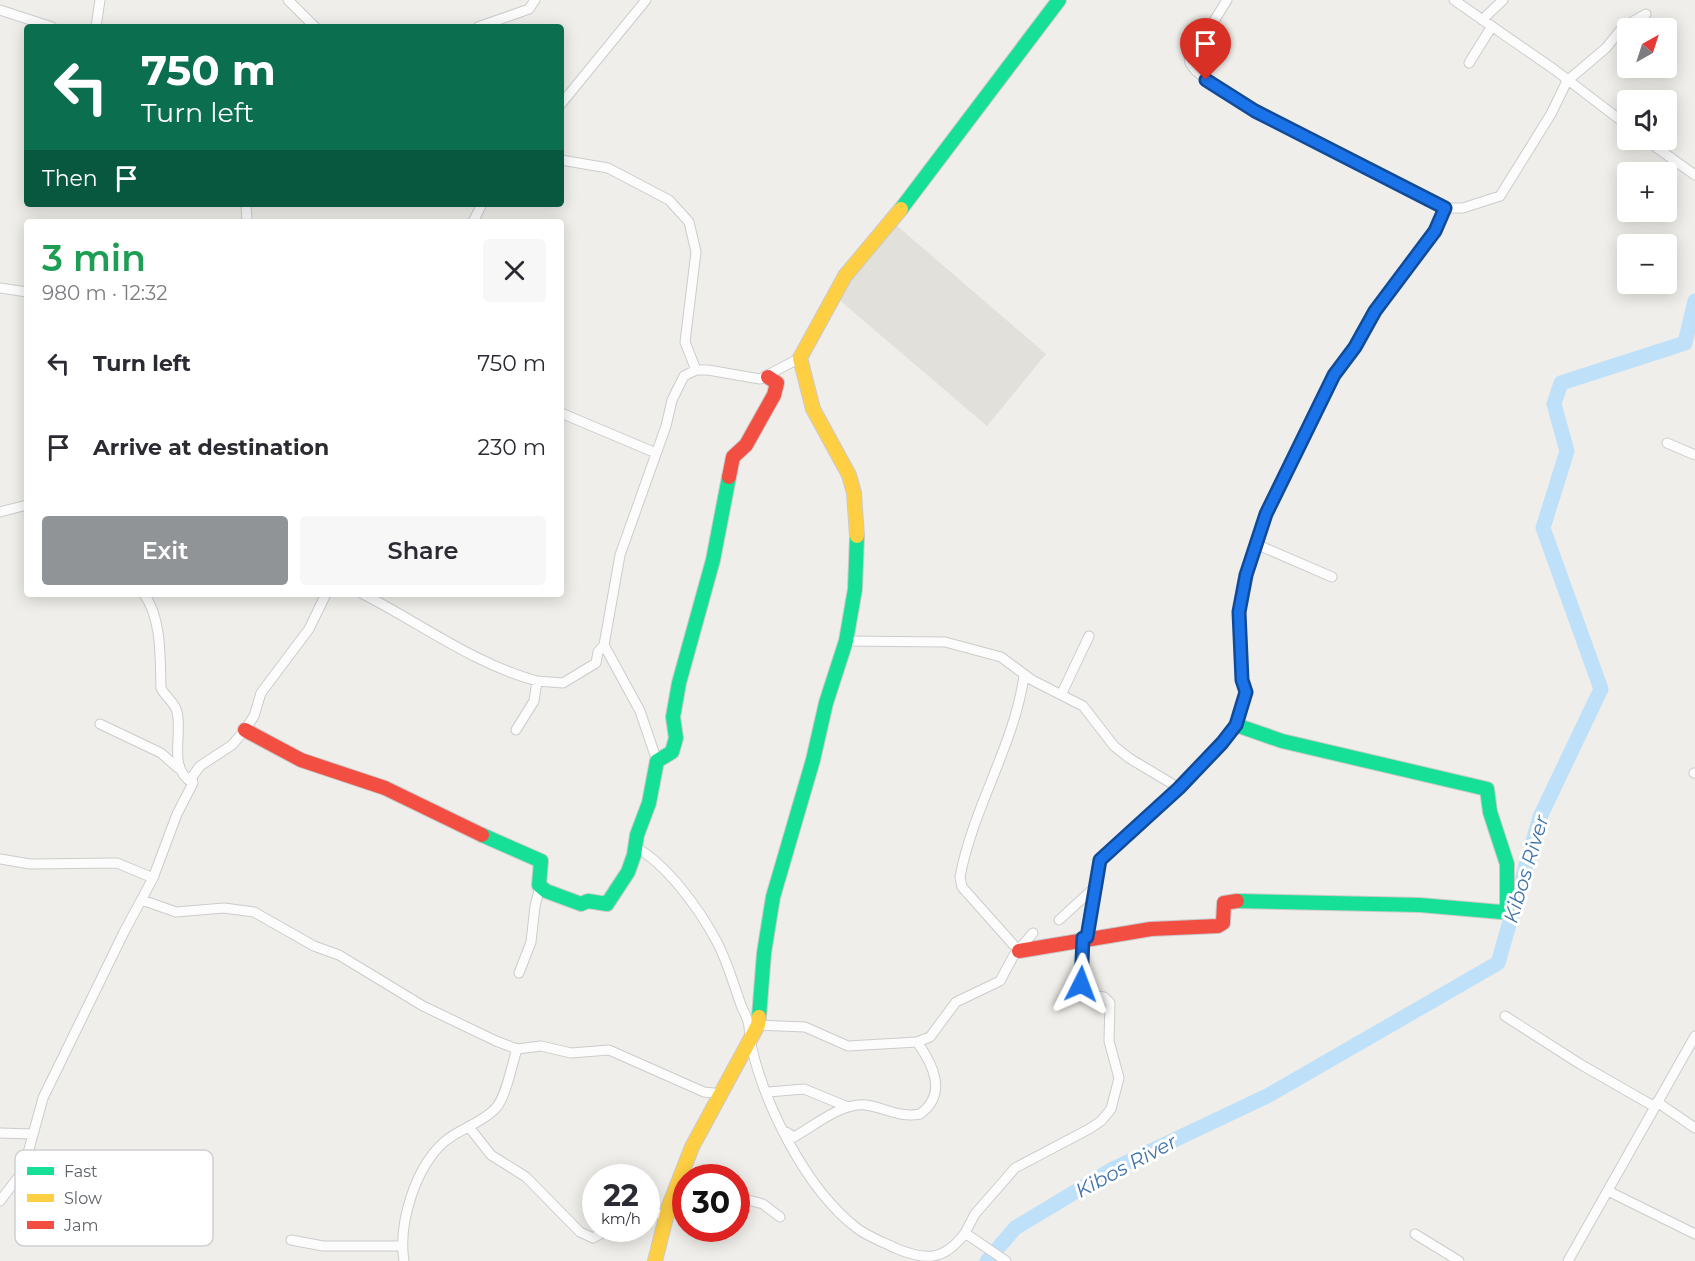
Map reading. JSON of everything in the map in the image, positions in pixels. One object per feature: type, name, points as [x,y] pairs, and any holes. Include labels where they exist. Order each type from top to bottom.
[{"type":"street","points":[[96,24],[100,0]]},
{"type":"street","points":[[288,0],[312,24]]},
{"type":"street","points":[[486,24],[528,9],[536,0]]},
{"type":"street","points":[[564,100],[646,0]]},
{"type":"street","points":[[368,597],[438,638],[514,675],[537,681],[563,683],[596,663],[598,652],[604,645],[620,555],[679,383],[684,376],[696,370],[749,379],[768,377],[800,358],[845,276],[928,176],[1059,0]]},
{"type":"street","points":[[1227,0],[1214,21],[1190,44],[1188,55],[1195,70],[1221,92],[1255,111],[1445,208],[1463,208],[1500,196],[1551,114],[1567,81],[1606,48],[1623,27],[1646,14]]},
{"type":"street","points":[[1454,0],[1617,118]]},
{"type":"street","points":[[1482,20],[1503,0]]},
{"type":"street","points":[[0,10],[43,24]]},
{"type":"street","points":[[1468,63],[1492,26]]},
{"type":"street","points":[[1660,150],[1695,175]]},
{"type":"street","points":[[564,161],[608,168],[669,200],[689,222],[696,252],[685,342],[696,370]]},
{"type":"street","points":[[635,847],[663,866],[716,939],[733,975],[741,1006],[748,1021],[750,1039],[780,1129],[794,1148],[806,1173],[842,1215],[860,1230],[914,1257],[945,1254],[952,1249],[975,1214],[1015,1168],[1089,1130],[1101,1121],[1116,1096],[1119,1078],[1109,1041],[1110,1003],[1104,997],[1083,994],[1081,984],[1085,938],[1094,888],[1104,855],[1179,788],[1236,725],[1246,692],[1242,680],[1239,612],[1246,575],[1266,514],[1334,375],[1355,347],[1375,311],[1435,231],[1445,208]]},
{"type":"street","points":[[0,288],[24,292]]},
{"type":"street","points":[[687,1164],[692,1147],[758,1025],[764,953],[773,897],[813,760],[826,703],[846,640],[855,590],[858,546],[854,493],[849,475],[813,409],[805,386],[800,358]]},
{"type":"street","points":[[657,761],[672,752],[676,738],[673,717],[680,683],[713,560],[733,457],[746,445],[774,395],[777,383],[768,377]]},
{"type":"street","points":[[564,414],[656,453]]},
{"type":"street","points":[[1667,443],[1695,455]]},
{"type":"street","points":[[0,512],[24,507]]},
{"type":"street","points":[[1258,544],[1332,577]]},
{"type":"street","points":[[146,597],[152,608],[155,623],[162,688],[164,695],[177,711],[178,768]]},
{"type":"street","points":[[29,1150],[43,1098],[153,878],[177,814],[193,783],[192,777],[200,766],[232,746],[245,730],[254,716],[261,693],[309,629],[325,597]]},
{"type":"street","points":[[1062,693],[1089,636]]},
{"type":"street","points":[[846,640],[920,641],[963,645],[1001,657],[1024,675],[1083,706],[1102,732],[1129,758],[1179,788]]},
{"type":"street","points":[[540,887],[581,904],[588,901],[607,904],[628,872],[649,803],[657,761],[640,711],[604,645]]},
{"type":"street","points":[[1019,951],[962,887],[960,877],[992,774],[1020,706],[1024,675]]},
{"type":"street","points":[[516,730],[534,701],[537,681]]},
{"type":"street","points":[[100,724],[160,753],[178,768],[184,778],[193,783]]},
{"type":"street","points":[[1019,951],[1085,938],[1151,929],[1218,926],[1223,923],[1224,903],[1230,901],[1420,905],[1501,912],[1506,910],[1508,864],[1493,823],[1487,789],[1282,741],[1236,725]]},
{"type":"street","points":[[245,730],[301,760],[385,788],[542,861],[531,942],[519,973]]},
{"type":"street","points":[[0,859],[30,864],[117,863],[153,878]]},
{"type":"street","points":[[1059,920],[1094,888]]},
{"type":"street","points":[[142,900],[176,912],[224,908],[254,912],[314,946],[339,955],[423,1006],[517,1049],[541,1046],[571,1053],[609,1050],[704,1092],[722,1094]]},
{"type":"street","points":[[758,1025],[805,1027],[848,1046],[917,1042],[930,1037],[956,1002],[1000,981],[1033,933]]},
{"type":"street","points":[[1505,1016],[1580,1064],[1695,1128]]},
{"type":"street","points":[[1568,1261],[1695,1036]]},
{"type":"street","points":[[780,1129],[794,1137],[848,1107],[863,1105],[907,1116],[920,1114],[928,1108],[935,1095],[934,1069],[917,1042]]},
{"type":"street","points":[[404,1261],[401,1246],[403,1223],[409,1201],[428,1163],[446,1141],[470,1127],[499,1103],[517,1049]]},
{"type":"street","points":[[768,1092],[804,1089],[848,1107]]},
{"type":"street","points":[[470,1127],[491,1155],[526,1177],[582,1233]]},
{"type":"street","points":[[0,1133],[33,1134]]},
{"type":"street","points":[[0,1201],[15,1181]]},
{"type":"street","points":[[1608,1191],[1695,1234]]},
{"type":"street","points":[[750,1201],[763,1204],[780,1217]]},
{"type":"street","points":[[655,1261],[666,1216],[672,1203]]},
{"type":"street","points":[[660,1214],[666,1216]]},
{"type":"street","points":[[964,1233],[1003,1259]]},
{"type":"street","points":[[1415,1234],[1459,1261]]},
{"type":"street","points":[[291,1240],[323,1246],[401,1246]]},
{"type":"shaded area","points":[[895,224],[1046,354],[987,426],[837,298]]},
{"type":"waterway","name":"Kibos River","points":[[987,1261],[1015,1228],[1113,1169],[1269,1095],[1498,963],[1540,817],[1601,689],[1543,528],[1567,451],[1554,404],[1561,383],[1685,343],[1695,301]]},
{"type":"traffic: fast","points":[[901,209],[1059,0]]},
{"type":"traffic: fast","points":[[482,835],[541,861],[539,885],[546,891],[581,904],[588,901],[607,904],[628,872],[634,855],[637,835],[649,803],[657,761],[672,752],[676,738],[673,717],[679,683],[713,560],[729,477]]},
{"type":"traffic: fast","points":[[759,1017],[764,953],[773,897],[813,760],[826,703],[846,641],[855,589],[857,536]]},
{"type":"traffic: fast","points":[[1236,725],[1282,741],[1487,789],[1490,812],[1507,864],[1507,908],[1501,912],[1420,905],[1237,901]]},
{"type":"traffic: slow","points":[[857,536],[854,493],[849,475],[813,409],[800,358],[845,276],[901,209]]},
{"type":"traffic: slow","points":[[655,1261],[669,1206],[692,1147],[758,1025],[759,1017]]},
{"type":"traffic: jam","points":[[729,477],[733,457],[746,445],[774,395],[777,383],[768,377]]},
{"type":"traffic: jam","points":[[245,730],[301,760],[385,788],[482,835]]},
{"type":"traffic: jam","points":[[1019,951],[1151,929],[1218,926],[1223,923],[1224,903],[1237,901]]},
{"type":"route","points":[[1081,984],[1083,938],[1087,937],[1100,860],[1179,788],[1236,725],[1246,692],[1242,680],[1239,612],[1246,575],[1254,557],[1266,514],[1334,375],[1355,347],[1375,311],[1407,272],[1435,231],[1445,208],[1255,111],[1221,92],[1206,80]]}]
